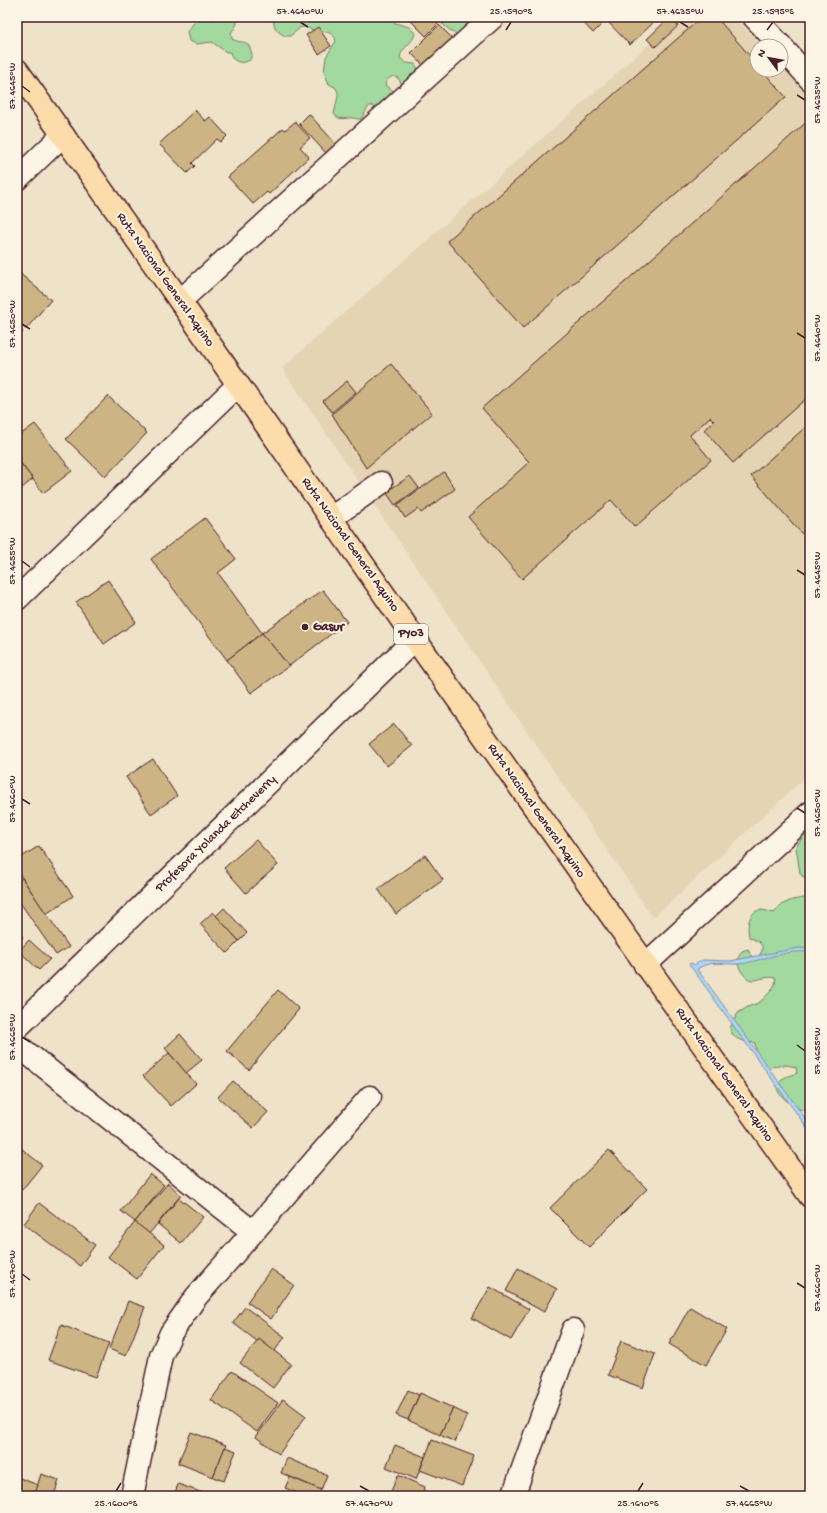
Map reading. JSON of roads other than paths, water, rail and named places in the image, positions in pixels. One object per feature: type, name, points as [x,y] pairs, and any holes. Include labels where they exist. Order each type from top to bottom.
[{"type":"highway","name":"Ruta Nacional General Aquino","points":[[17,70],[332,518],[415,639],[810,1196]]},
{"type":"street","points":[[180,301],[493,17]]},
{"type":"street","points":[[754,17],[774,38]]},
{"type":"street","points":[[789,55],[810,79]]},
{"type":"street","points":[[17,179],[63,135]]},
{"type":"street","points":[[17,599],[238,385]]},
{"type":"street","points":[[332,518],[381,483]]},
{"type":"street","name":"Profesora Yolanda Etcheverry","points":[[17,1028],[415,639]]},
{"type":"street","points":[[645,965],[810,814]]},
{"type":"street","points":[[17,1045],[253,1232]]},
{"type":"street","points":[[132,1496],[161,1356],[171,1333],[196,1297],[370,1097]]},
{"type":"street","points":[[513,1496],[573,1330]]},
{"type":"water","points":[[799,948],[810,949],[810,952],[785,953],[739,964],[715,963],[697,969],[810,1125],[810,1132],[689,964],[692,963],[694,965],[703,960],[730,961]]},
{"type":"place","name":"Gasur","points":[[305,627]]}]
